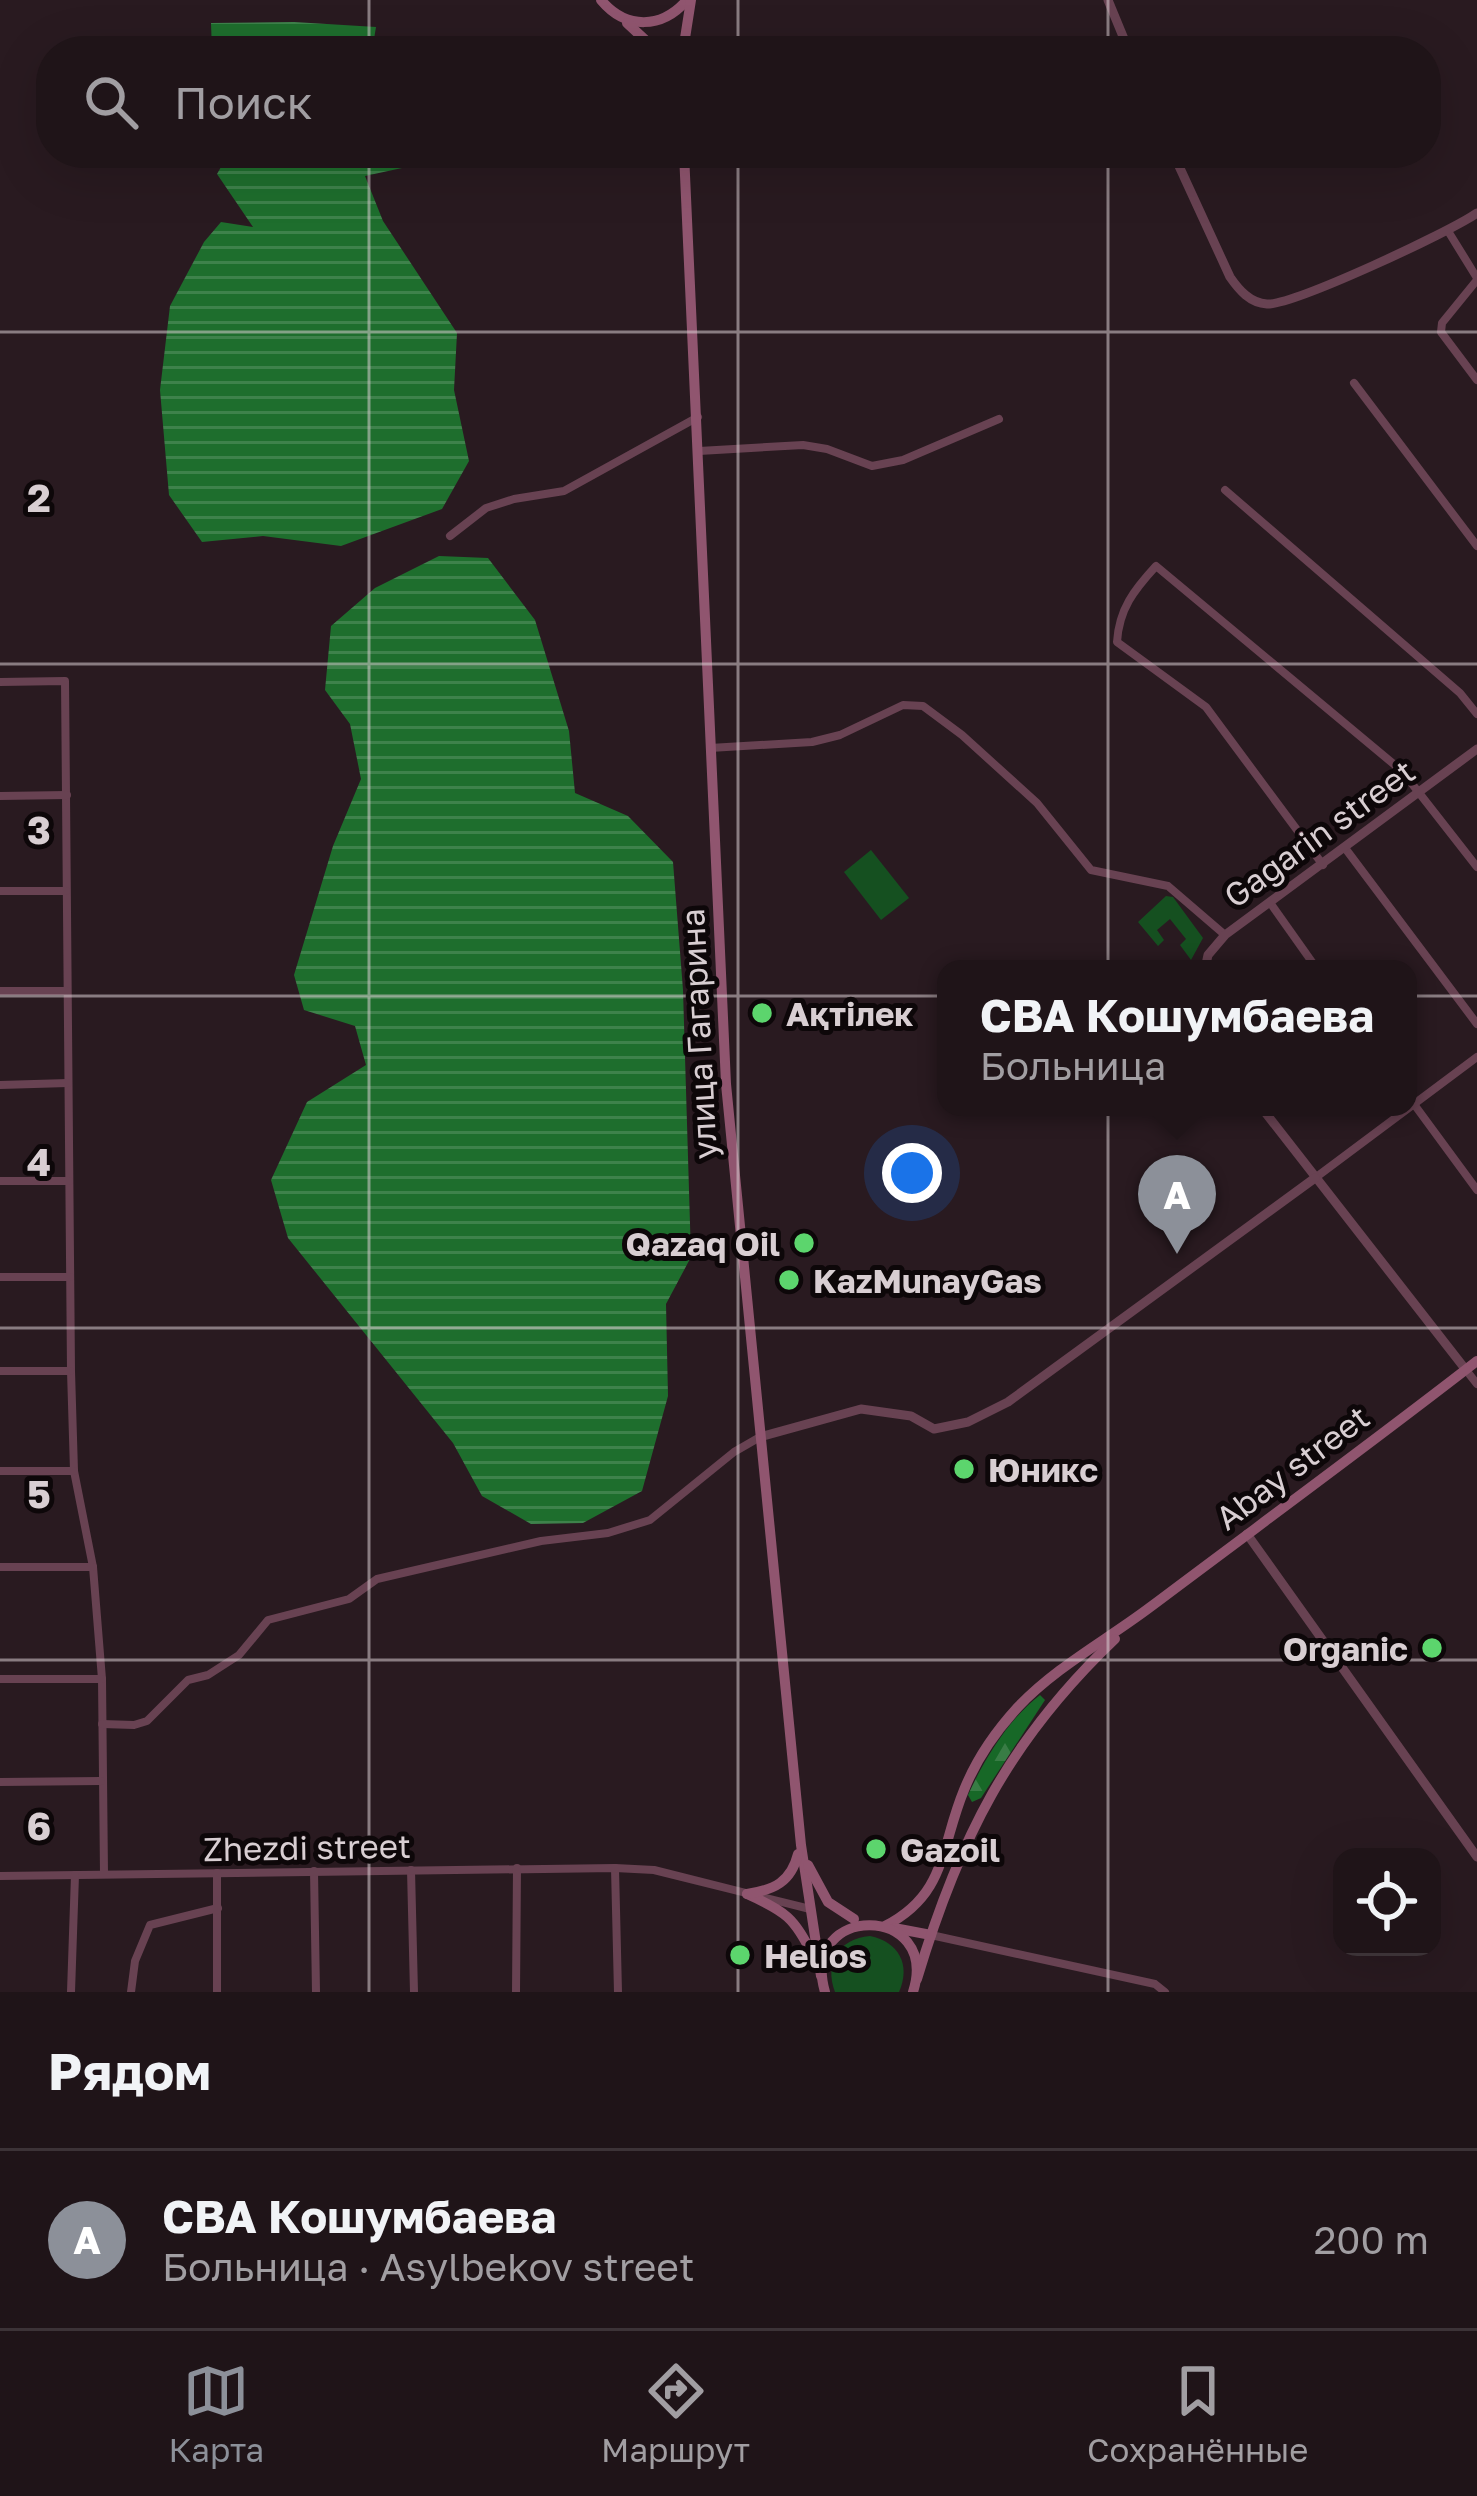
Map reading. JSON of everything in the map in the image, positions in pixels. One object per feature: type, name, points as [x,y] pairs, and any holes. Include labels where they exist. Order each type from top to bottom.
[{"type":"main road","points":[[588,0],[617,15],[654,22],[689,0]]},
{"type":"main road","points":[[601,0],[640,36]]},
{"type":"main road","points":[[685,36],[689,0]]},
{"type":"main road","name":"улица Гагарина","points":[[685,168],[726,1084],[801,1845],[821,1976]]},
{"type":"main road","name":"Abay street","points":[[1139,1616],[1472,1365]]},
{"type":"main road","points":[[821,1976],[827,1948],[836,1937],[848,1929],[880,1925],[921,1903],[933,1884],[964,1788],[1004,1723],[1042,1684],[1139,1616]]},
{"type":"main road","points":[[915,1986],[966,1838],[1053,1702],[1139,1616]]},
{"type":"main road","points":[[747,1894],[781,1884],[795,1867],[801,1845]]},
{"type":"main road","points":[[801,1845],[820,1892],[854,1919]]},
{"type":"main road","points":[[747,1894],[796,1922],[825,1992]]},
{"type":"main road","points":[[810,1909],[931,1935]]},
{"type":"main road","points":[[880,1925],[897,1932],[914,1953],[915,1986]]},
{"type":"street","points":[[1108,0],[1124,36]]},
{"type":"street","points":[[1180,168],[1230,277],[1257,302],[1289,300],[1448,231],[1477,213]]},
{"type":"street","points":[[1448,231],[1477,279],[1442,322],[1441,332],[1477,380]]},
{"type":"street","points":[[1354,383],[1477,546]]},
{"type":"street","points":[[450,536],[486,508],[564,491],[698,417]]},
{"type":"street","points":[[699,451],[803,445],[872,466],[903,460],[999,419]]},
{"type":"street","points":[[1225,490],[1460,693],[1477,714]]},
{"type":"street","points":[[1323,865],[1206,706],[1117,642],[1132,592],[1156,566],[1369,742],[1420,792],[1477,867]]},
{"type":"street","points":[[0,682],[65,681],[74,1471],[93,1567],[103,1679],[104,1874]]},
{"type":"street","points":[[710,748],[812,742],[840,735],[903,705],[923,706],[1037,803],[1091,870],[1168,886],[1226,935]]},
{"type":"street","name":"Gagarin street","points":[[1207,960],[1226,935],[1477,749]]},
{"type":"street","points":[[0,796],[68,795]]},
{"type":"street","points":[[1345,848],[1477,1024]]},
{"type":"street","points":[[0,891],[66,891]]},
{"type":"street","points":[[1271,904],[1311,960]]},
{"type":"street","points":[[0,992],[68,991]]},
{"type":"street","points":[[1417,1104],[1477,1057]]},
{"type":"street","points":[[0,1085],[68,1083]]},
{"type":"street","points":[[1417,1109],[1477,1190]]},
{"type":"street","points":[[1268,1116],[1472,1365],[1477,1384]]},
{"type":"street","points":[[102,1724],[146,1721],[188,1680],[208,1675],[238,1655],[268,1619],[349,1599],[377,1579],[541,1541],[608,1534],[650,1520],[760,1437],[861,1409],[911,1416],[934,1429],[968,1423],[1008,1402],[1401,1116]]},
{"type":"street","points":[[0,1181],[69,1181]]},
{"type":"street","points":[[0,1276],[70,1277]]},
{"type":"street","points":[[0,1371],[71,1371]]},
{"type":"street","points":[[0,1471],[74,1471]]},
{"type":"street","points":[[1247,1534],[1477,1857]]},
{"type":"street","points":[[0,1567],[93,1567]]},
{"type":"street","points":[[0,1679],[103,1679]]},
{"type":"street","points":[[0,1782],[101,1780]]},
{"type":"street","points":[[516,1992],[517,1868]]},
{"type":"street","points":[[615,1868],[618,1992]]},
{"type":"street","name":"Zhezdi street","points":[[0,1876],[615,1868],[654,1870],[810,1909]]},
{"type":"street","points":[[412,1870],[414,1992]]},
{"type":"street","points":[[314,1871],[316,1992]]},
{"type":"street","points":[[217,1873],[217,1992]]},
{"type":"street","points":[[71,1992],[75,1875]]},
{"type":"street","points":[[131,1992],[135,1961],[150,1925],[218,1907]]},
{"type":"street","points":[[931,1935],[1155,1984],[1165,1992]]},
{"type":"shaded area","points":[[211,23],[376,27],[374,36],[211,36]]},
{"type":"shaded area","points":[[220,168],[402,168],[365,176],[383,221],[457,333],[454,390],[469,461],[442,509],[341,546],[263,536],[202,542],[169,495],[160,390],[170,306],[204,242],[221,222],[253,227],[217,174]]},
{"type":"shaded area","points":[[439,556],[488,558],[535,620],[569,731],[575,793],[628,816],[673,862],[683,990],[691,1257],[666,1304],[668,1396],[642,1491],[583,1523],[531,1524],[482,1496],[453,1443],[288,1238],[271,1180],[307,1102],[366,1065],[355,1026],[304,1010],[294,975],[333,846],[361,779],[350,724],[325,690],[331,626],[375,588]]},
{"type":"shaded area","points":[[871,850],[909,898],[881,920],[844,872]]},
{"type":"shaded area","points":[[1166,896],[1173,897],[1203,938],[1191,960],[1180,945],[1186,939],[1170,919],[1157,930],[1164,940],[1158,946],[1138,922]]},
{"type":"shaded area","points":[[870,1936],[888,1943],[900,1956],[904,1973],[899,1992],[835,1992],[831,1971],[836,1954],[849,1942]]},
{"type":"green space","points":[[1040,1695],[1045,1700],[981,1798],[972,1802],[968,1795],[990,1754]]},
{"type":"place","name":"Ақтілек","points":[[762,1013]]},
{"type":"place","name":"Qazaq Oil","points":[[804,1243]]},
{"type":"place","name":"СВА Кошумбаева","points":[[1177,1254]]},
{"type":"place","name":"KazMunayGas","points":[[789,1280]]},
{"type":"place","name":"Юникс","points":[[964,1469]]},
{"type":"place","name":"Organic","points":[[1432,1648]]},
{"type":"place","name":"Gazoil","points":[[876,1849]]},
{"type":"place","name":"Helios","points":[[740,1955]]}]
